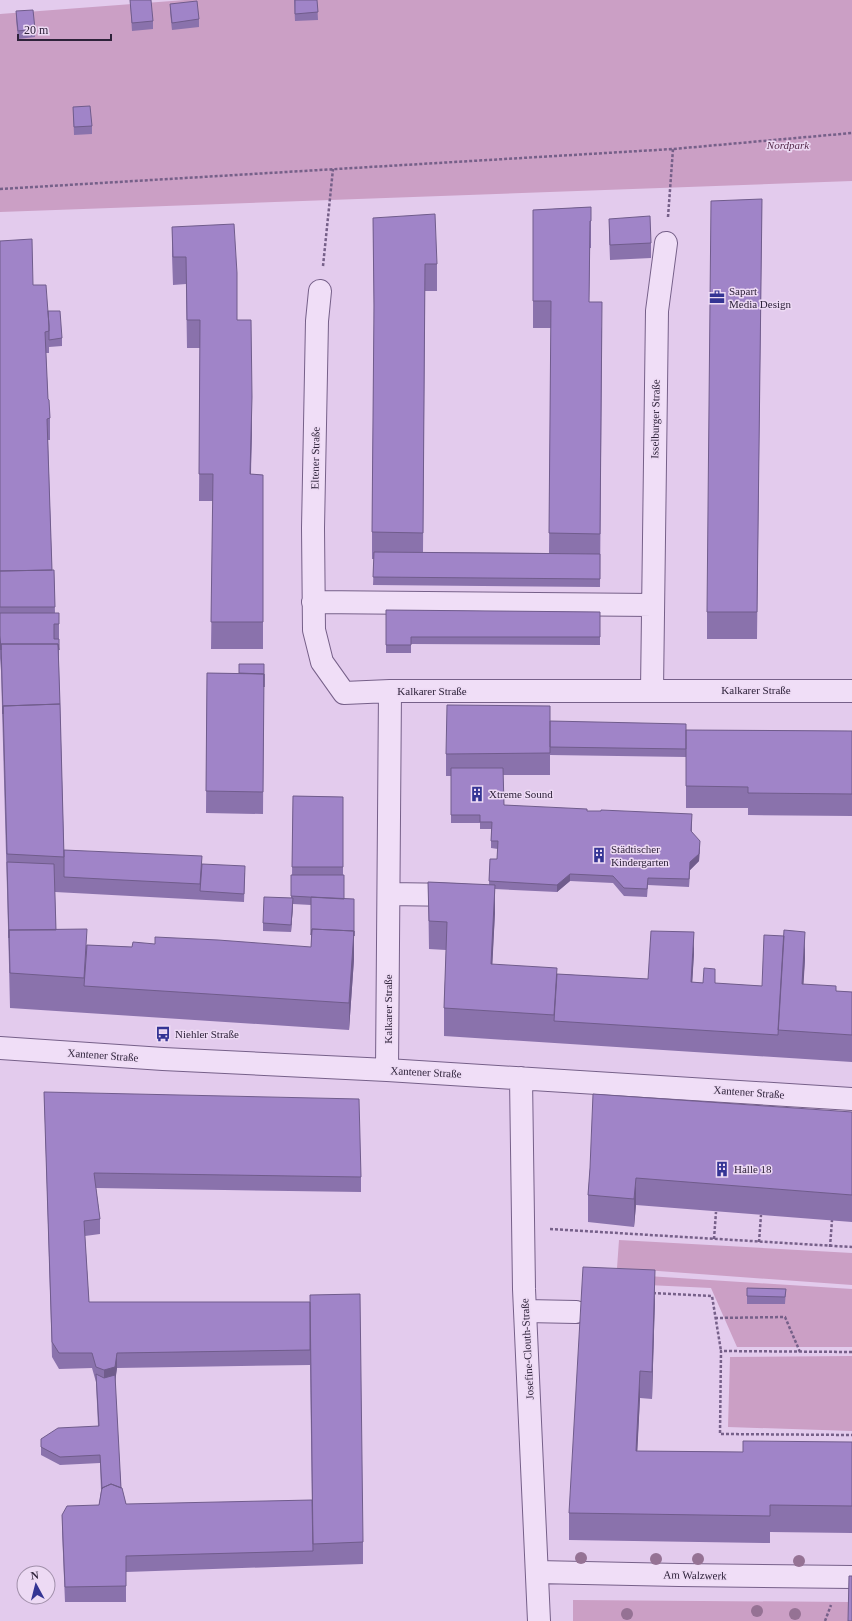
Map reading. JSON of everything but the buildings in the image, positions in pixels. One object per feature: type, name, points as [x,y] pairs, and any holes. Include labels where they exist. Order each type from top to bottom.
[{"type":"street","name":"Isselburger Straße","points":[[652,690],[657,311],[666,243]]},
{"type":"street","name":"Eltener Straße","points":[[320,291],[317,329],[313,602],[314,630],[322,662],[344,693],[390,691]]},
{"type":"street","points":[[313,602],[653,605]]},
{"type":"street","name":"Kalkarer Straße","points":[[387,1070],[390,691],[852,691]]},
{"type":"street","points":[[389,894],[474,895]]},
{"type":"street","name":"Xantener Straße","points":[[0,1048],[163,1059],[387,1070],[852,1099]]},
{"type":"street","name":"Josefine-Clouth-Straße","points":[[521,1078],[523,1228],[539,1621]]},
{"type":"street","points":[[526,1311],[576,1312]]},
{"type":"street","name":"Am Walzwerk","points":[[537,1572],[852,1577]]},
{"type":"path","points":[[0,189],[673,149],[852,134]]},
{"type":"path","points":[[666,243],[673,149]]},
{"type":"path","points":[[320,291],[333,169]]},
{"type":"path","points":[[714,1239],[716,1212]]},
{"type":"path","points":[[759,1242],[761,1215]]},
{"type":"path","points":[[830,1247],[832,1220]]},
{"type":"path","points":[[523,1228],[830,1247],[852,1247]]},
{"type":"path","points":[[646,1293],[712,1296],[721,1351],[720,1434],[852,1435]]},
{"type":"path","points":[[715,1318],[785,1317],[800,1352]]},
{"type":"path","points":[[721,1351],[852,1352]]},
{"type":"green space","name":"Nordpark","points":[[185,0],[852,0],[852,181],[0,212],[0,14]]},
{"type":"green space","points":[[619,1240],[852,1253],[852,1285],[617,1268]]},
{"type":"green space","points":[[585,1272],[852,1289],[852,1347],[737,1347],[711,1288],[584,1282]]},
{"type":"green space","points":[[852,1356],[852,1431],[728,1427],[730,1357]]},
{"type":"green space","points":[[573,1600],[849,1602],[849,1621],[573,1621]]},
{"type":"place","name":"Sapart Media Design","points":[[717,297]]},
{"type":"place","name":"Xtreme Sound","points":[[477,794]]},
{"type":"place","name":"Städtischer Kindergarten","points":[[599,855]]},
{"type":"place","name":"Niehler Straße","points":[[163,1034]]},
{"type":"place","name":"Halle 18","points":[[722,1169]]}]
